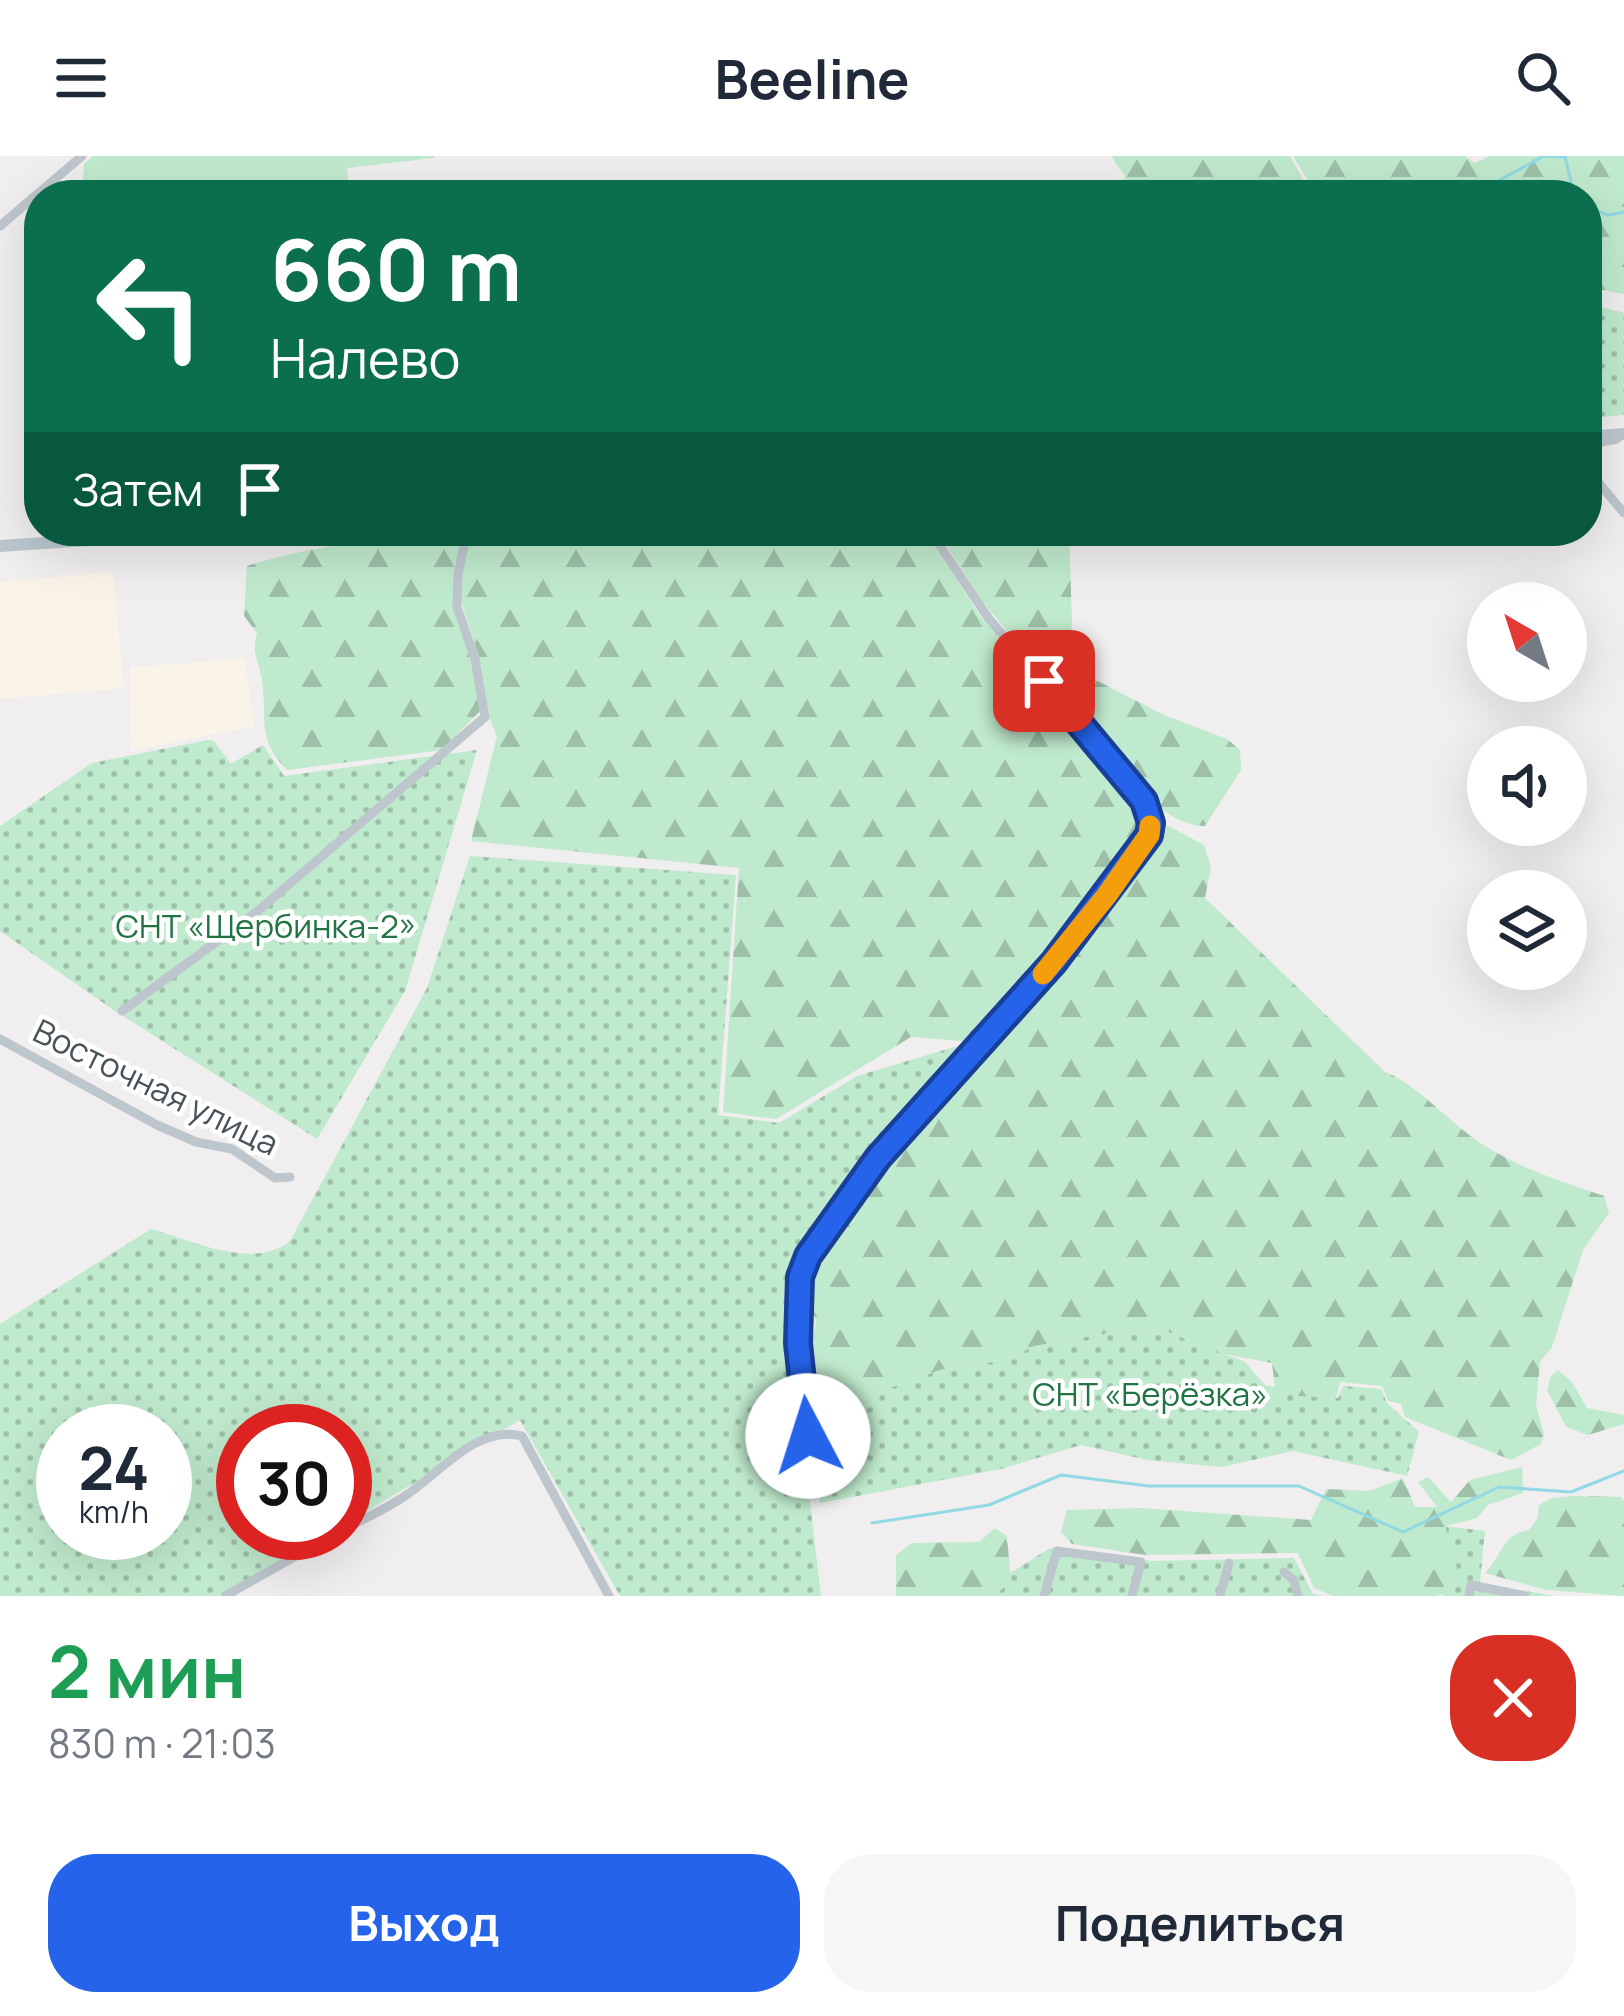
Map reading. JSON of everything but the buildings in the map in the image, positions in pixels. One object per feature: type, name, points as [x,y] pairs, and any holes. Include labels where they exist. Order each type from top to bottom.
[{"type":"street","points":[[54,180],[82,156]]},
{"type":"street","points":[[0,226],[24,206]]},
{"type":"street","points":[[1602,487],[1624,513]]},
{"type":"street","points":[[122,1011],[253,915],[485,717],[475,659],[458,607],[464,546]]},
{"type":"street","points":[[808,1436],[798,1343],[800,1277],[808,1256],[878,1158],[1107,895],[1149,835],[1151,823],[1144,801],[988,619],[940,546]]},
{"type":"street","name":"Восточная улица","points":[[0,1039],[158,1125],[196,1142],[232,1149],[274,1178],[290,1177]]},
{"type":"street","points":[[372,1514],[407,1495],[449,1458],[506,1432],[522,1436],[609,1596]]},
{"type":"street","points":[[1044,1596],[1057,1551],[1141,1562],[1132,1596]]},
{"type":"street","points":[[225,1596],[289,1560]]},
{"type":"street","points":[[1220,1596],[1229,1562]]},
{"type":"street","points":[[1284,1572],[1294,1580],[1298,1596]]},
{"type":"street","points":[[1469,1596],[1471,1585],[1526,1596]]},
{"type":"shaded area","points":[[113,572],[124,688],[0,699],[0,582]]},
{"type":"shaded area","points":[[245,659],[254,726],[131,751],[130,667]]},
{"type":"green space","points":[[93,156],[434,156],[347,168],[348,180],[83,180],[84,164]]},
{"type":"green space","points":[[1111,156],[1290,156],[1304,180],[1124,180]]},
{"type":"green space","points":[[1293,156],[1465,156],[1474,163],[1490,156],[1624,156],[1624,294],[1602,290],[1602,180],[1308,180]]},
{"type":"green space","points":[[1602,307],[1624,313],[1624,415],[1602,417]]},
{"type":"green space","points":[[336,546],[461,546],[454,573],[481,710],[442,750],[287,770],[277,758],[265,727],[255,652],[257,633],[244,616],[247,566]]},
{"type":"green space","points":[[467,546],[935,546],[981,617],[1131,790],[1143,813],[1144,835],[1047,964],[975,1042],[911,1037],[776,1119],[723,1112],[739,868],[471,841],[497,736],[461,601]]},
{"type":"green space","points":[[947,546],[1069,546],[1068,666],[1164,715],[1227,739],[1240,750],[1241,770],[1205,826],[1175,818],[1134,784],[983,602]]},
{"type":"green space","name":"СНТ «Щербинка-2»","points":[[214,741],[231,764],[263,745],[284,776],[477,750],[405,991],[317,1139],[115,1011],[0,931],[0,826],[92,763]]},
{"type":"green space","points":[[1157,820],[1204,845],[1211,867],[1205,898],[1384,1071],[1411,1086],[1496,1153],[1604,1196],[1609,1213],[1583,1250],[1552,1347],[1540,1362],[1536,1405],[1544,1434],[1541,1444],[1511,1460],[1405,1417],[1401,1404],[1388,1401],[1382,1386],[1340,1382],[1336,1398],[1297,1396],[1275,1388],[1272,1363],[1224,1354],[1163,1330],[1132,1329],[1034,1346],[1004,1360],[940,1370],[889,1388],[868,1404],[821,1412],[813,1339],[816,1323],[804,1274],[813,1252],[874,1167],[1030,995],[1107,901],[1155,832]]},
{"type":"green space","points":[[470,856],[736,875],[718,1115],[779,1123],[857,1076],[961,1045],[969,1054],[878,1143],[789,1265],[791,1340],[821,1596],[620,1596],[520,1420],[372,1508],[372,1404],[216,1404],[216,1560],[282,1560],[218,1596],[0,1596],[0,1324],[151,1229],[240,1253],[275,1250],[290,1241],[427,988]]},
{"type":"green space","name":"СНТ «Берёзка»","points":[[1132,1329],[1163,1330],[1245,1362],[1265,1385],[1338,1398],[1343,1386],[1381,1389],[1387,1403],[1419,1432],[1407,1476],[1293,1451],[1222,1467],[1147,1460],[1081,1445],[1001,1469],[820,1503],[811,1411],[868,1404],[889,1388],[940,1370],[1004,1360],[1034,1346]]},
{"type":"green space","points":[[1558,1370],[1572,1382],[1587,1408],[1624,1415],[1624,1424],[1588,1435],[1566,1427],[1547,1390]]},
{"type":"green space","points":[[1522,1467],[1523,1493],[1488,1505],[1477,1518],[1445,1526],[1457,1568],[1449,1592],[1436,1596],[1333,1596],[1314,1588],[1298,1553],[1145,1555],[1072,1544],[1061,1532],[1067,1510],[1141,1508],[1311,1520],[1326,1489],[1369,1491],[1403,1478],[1415,1507],[1437,1507],[1418,1482],[1428,1477],[1451,1502],[1470,1480]]},
{"type":"green space","points":[[1574,1496],[1621,1497],[1624,1501],[1624,1596],[1546,1590],[1485,1573],[1507,1541],[1529,1530],[1539,1505]]},
{"type":"green space","points":[[1444,1526],[1485,1531],[1480,1583],[1555,1596],[1442,1596],[1450,1575]]},
{"type":"green space","points":[[995,1528],[1007,1536],[1011,1582],[993,1596],[896,1596],[896,1555],[912,1543],[979,1542]]},
{"type":"green space","points":[[1050,1548],[1152,1561],[1294,1558],[1313,1594],[1323,1596],[974,1596]]},
{"type":"waterway","points":[[1500,180],[1544,156]]},
{"type":"waterway","points":[[1545,156],[1563,157]]},
{"type":"waterway","points":[[1565,156],[1571,180]]},
{"type":"waterway","points":[[1602,213],[1624,212]]},
{"type":"waterway","points":[[872,1523],[989,1505],[1061,1475],[1149,1486],[1299,1486],[1403,1532],[1499,1487],[1571,1492],[1624,1471]]},
{"type":"slow traffic","points":[[1043,974],[1107,895],[1149,835],[1150,826]]},
{"type":"route","points":[[808,1436],[798,1343],[800,1277],[808,1256],[878,1158],[1054,962],[1149,835],[1151,823],[1144,801],[1044,681]]}]
